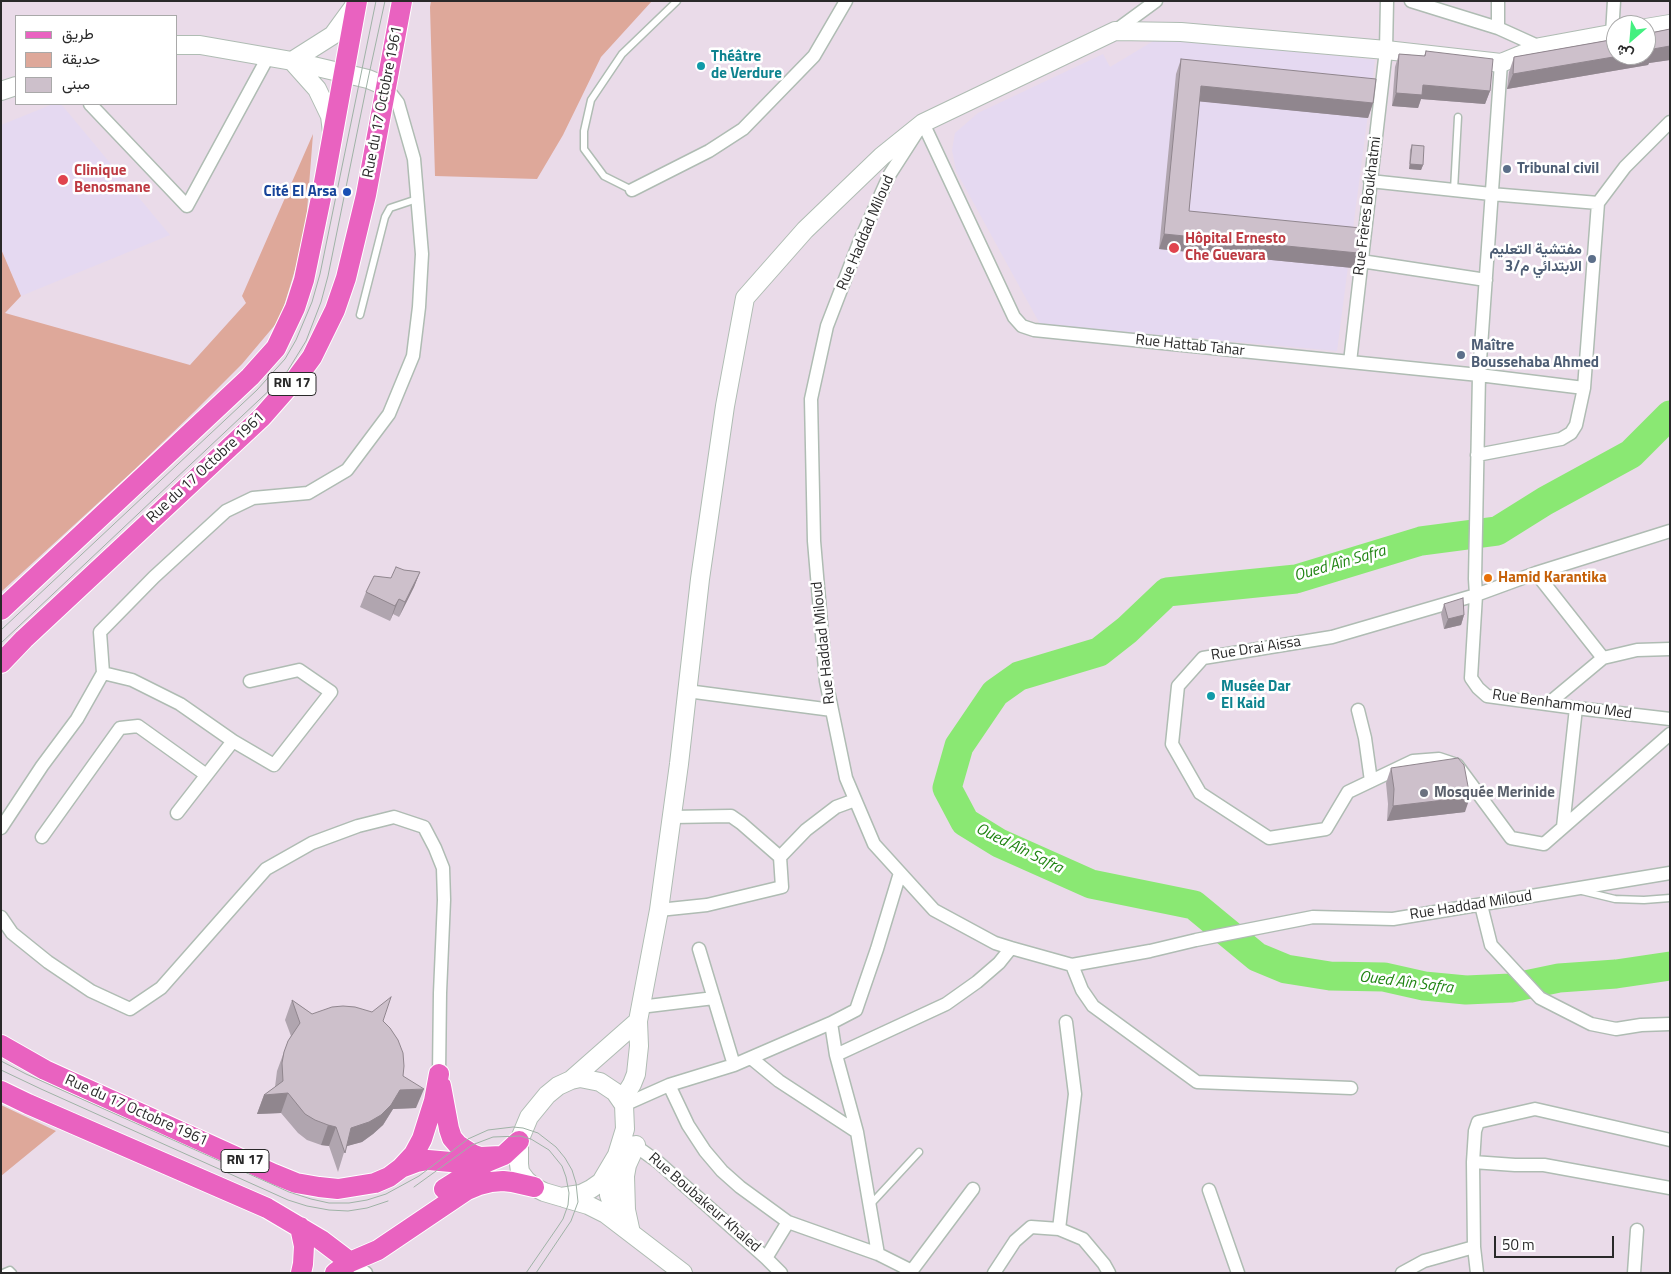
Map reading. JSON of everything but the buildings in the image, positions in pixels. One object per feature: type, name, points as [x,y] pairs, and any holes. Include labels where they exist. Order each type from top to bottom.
[{"type":"main road","name":"Rue du 17 Octobre 1961","points":[[1,663],[24,639],[262,417],[312,357],[336,310],[346,278],[366,195],[402,1]]},
{"type":"main road","points":[[292,61],[332,35],[357,2]]},
{"type":"main road","name":"RN 17","points":[[1,610],[250,377],[276,348],[295,308],[304,280],[357,2]]},
{"type":"main road","points":[[1656,26],[1670,24]]},
{"type":"main road","points":[[623,1103],[636,1074],[639,1046],[639,1014],[659,910],[700,579],[724,416],[745,298],[805,230],[882,156],[923,123],[1114,31],[1181,32],[1386,50],[1501,64],[1540,47],[1606,35]]},
{"type":"main road","points":[[178,45],[200,45],[292,61],[344,73],[385,86]]},
{"type":"main road","points":[[292,61],[317,89],[330,116],[332,134]]},
{"type":"main road","points":[[1,91],[15,86]]},
{"type":"main road","points":[[571,1080],[639,1014]]},
{"type":"main road","name":"Rue du 17 Octobre 1961","points":[[1,1046],[45,1070],[296,1183],[328,1188],[358,1187],[375,1183],[389,1177],[401,1168],[414,1154],[422,1139],[433,1108],[439,1074]]},
{"type":"main road","points":[[439,1074],[452,1138],[465,1150],[480,1157],[496,1159]]},
{"type":"main road","points":[[534,1187],[520,1172],[518,1154],[519,1141],[529,1117],[540,1102],[558,1086],[580,1078],[600,1082],[615,1092],[623,1103],[630,1142],[626,1176],[626,1210],[631,1233]]},
{"type":"main road","name":"RN 17","points":[[1,1091],[267,1208],[321,1240],[350,1269]]},
{"type":"main road","points":[[350,1269],[370,1240],[453,1183],[496,1159],[519,1141]]},
{"type":"main road","points":[[561,1198],[577,1196],[601,1182],[630,1142]]},
{"type":"main road","points":[[401,1168],[428,1160],[474,1164],[496,1159]]},
{"type":"main road","points":[[611,1166],[610,1201],[616,1213],[631,1233]]},
{"type":"main road","points":[[350,1269],[467,1190],[479,1185],[503,1181],[534,1187],[597,1209],[683,1273]]},
{"type":"main road","points":[[300,1227],[304,1246],[301,1273]]},
{"type":"street","points":[[632,190],[709,151],[743,129],[814,56],[846,1]]},
{"type":"street","points":[[1114,31],[1156,1]]},
{"type":"street","name":"Rue Frères Boukhatmi","points":[[1350,362],[1386,50],[1387,1]]},
{"type":"street","points":[[1411,1],[1498,28],[1540,47]]},
{"type":"street","points":[[1498,1],[1498,28]]},
{"type":"street","points":[[1614,1],[1614,15]]},
{"type":"street","points":[[91,105],[186,206],[268,57]]},
{"type":"street","name":"Rue Benhammou Med","points":[[1501,64],[1479,375],[1476,476],[1476,595],[1471,678],[1478,688],[1488,696],[1670,719]]},
{"type":"street","points":[[1,828],[42,766],[77,719],[103,673],[100,632],[154,577],[226,511],[253,498],[308,493],[347,470],[389,414],[414,356],[422,254],[414,159],[398,103],[385,86]]},
{"type":"street","points":[[1477,455],[1560,439],[1571,433],[1576,425],[1584,388],[1598,203],[1626,167],[1670,122]]},
{"type":"street","name":"Rue Hattab Tahar","points":[[923,123],[1014,316],[1022,326],[1034,330],[1479,375],[1584,388]]},
{"type":"street","name":"Rue Haddad Miloud","points":[[923,123],[890,174],[859,242],[827,326],[811,399],[814,541],[826,681],[846,778],[874,844],[934,910],[996,943],[1072,965],[1150,951],[1313,917],[1393,919],[1670,873]]},
{"type":"street","points":[[1370,181],[1598,203]]},
{"type":"street","points":[[1361,261],[1486,280]]},
{"type":"street","points":[[1476,595],[1536,573],[1670,531]]},
{"type":"street","points":[[1536,573],[1603,658]]},
{"type":"street","name":"Rue Drai Aissa","points":[[1476,595],[1332,637],[1203,658],[1178,686],[1172,744],[1200,793],[1269,838],[1326,829],[1348,792],[1413,760],[1439,760],[1457,765],[1511,838],[1544,844],[1670,734]]},
{"type":"street","points":[[1549,703],[1603,658],[1637,650],[1670,649]]},
{"type":"street","points":[[103,673],[132,680],[180,704],[233,741],[274,765],[331,692],[299,670],[250,681]]},
{"type":"street","points":[[687,691],[832,710]]},
{"type":"street","points":[[1563,827],[1576,708]]},
{"type":"street","points":[[1358,710],[1371,781]]},
{"type":"street","points":[[42,837],[120,728],[138,726],[205,774]]},
{"type":"street","points":[[177,812],[205,774],[233,741]]},
{"type":"street","points":[[780,857],[806,830],[836,807],[855,800]]},
{"type":"street","points":[[659,910],[707,905],[782,887],[780,857],[731,816],[672,817]]},
{"type":"street","points":[[1,917],[12,934],[48,962],[91,991],[130,1009],[162,988],[266,869],[312,843],[358,826],[394,817],[424,827],[435,848],[442,868],[444,900],[439,1074]]},
{"type":"street","points":[[623,1103],[669,1085],[734,1065],[831,1023],[856,1010],[900,873]]},
{"type":"street","points":[[1481,905],[1491,945],[1540,998],[1591,1024],[1616,1029],[1641,1025],[1670,1024]]},
{"type":"street","points":[[836,1054],[946,1004],[977,982],[999,963],[1010,948]]},
{"type":"street","points":[[699,949],[734,1065]]},
{"type":"street","points":[[1072,965],[1082,990],[1093,1006],[1197,1082],[1351,1088]]},
{"type":"street","points":[[639,1014],[714,998]]},
{"type":"street","points":[[1059,1229],[1075,1094],[1066,1022]]},
{"type":"street","points":[[831,1023],[836,1054],[857,1132],[878,1254]]},
{"type":"street","points":[[751,1058],[779,1081],[857,1132]]},
{"type":"street","points":[[669,1085],[688,1125],[705,1151],[722,1171],[740,1187],[788,1222],[878,1254],[911,1272],[973,1189]]},
{"type":"street","points":[[1477,1273],[1474,1247],[1473,1162],[1475,1131],[1478,1122],[1535,1109],[1670,1140]]},
{"type":"street","name":"Rue Boubakeur Khaled","points":[[630,1142],[658,1162],[781,1273]]},
{"type":"street","points":[[1473,1162],[1544,1165],[1670,1188]]},
{"type":"street","points":[[1209,1190],[1238,1273]]},
{"type":"street","points":[[766,1258],[788,1222]]},
{"type":"street","points":[[994,1273],[1015,1241],[1031,1227],[1059,1229],[1083,1239],[1109,1273]]},
{"type":"street","points":[[1634,1273],[1637,1230]]},
{"type":"street","points":[[1402,1273],[1424,1261],[1474,1247]]},
{"type":"lane","points":[[632,190],[604,176],[584,149],[584,131],[591,100],[622,54],[677,1]]},
{"type":"lane","points":[[1454,190],[1458,117]]},
{"type":"lane","points":[[360,316],[385,217],[390,208],[417,199]]},
{"type":"lane","points":[[1577,889],[1615,899],[1644,900],[1670,898]]},
{"type":"lane","points":[[869,1206],[919,1152]]},
{"type":"lane","points":[[3,1273],[10,1270],[14,1273]]},
{"type":"shaded area","name":"Hôpital Ernesto Che Guevara","points":[[1160,37],[1375,60],[1337,351],[1040,324],[956,171],[952,150],[955,133],[978,113],[1103,54],[1110,67]]},
{"type":"shaded area","name":"Clinique Benosmane","points":[[51,105],[62,105],[170,235],[21,296],[1,249],[1,125]]},
{"type":"green space","points":[[431,1],[652,1],[601,57],[563,135],[537,179],[435,176]]},
{"type":"green space","points":[[313,134],[305,237],[280,319],[242,364],[194,412],[1,592],[1,249],[21,296],[5,313],[190,365],[246,303],[242,296]]},
{"type":"green space","points":[[1,1105],[56,1131],[1,1176]]},
{"type":"waterway","name":"Oued Aîn Safra","points":[[1670,415],[1631,454],[1545,501],[1497,531],[1421,541],[1296,579],[1167,592],[1127,630],[1099,652],[1019,676],[995,693],[959,746],[947,788],[965,822],[999,843],[1091,884],[1194,905],[1257,957],[1286,969],[1330,976],[1384,977],[1424,986],[1466,990],[1511,988],[1559,978],[1616,974],[1670,966]]},
{"type":"tram line","points":[[1,630],[257,390],[285,359],[296,340],[312,302],[320,274],[376,1]]},
{"type":"tram line","points":[[1,643],[276,384],[285,375],[306,341],[321,302],[328,276],[385,1]]},
{"type":"tram line","points":[[1,1061],[289,1192],[329,1203],[349,1203],[386,1194],[419,1176],[468,1139],[488,1130],[513,1127],[538,1133],[556,1147],[572,1170],[576,1183],[578,1202],[571,1221],[536,1273]]},
{"type":"tram line","points":[[1,1070],[288,1200],[307,1206],[348,1211],[367,1208],[388,1201]]},
{"type":"tram line","points":[[414,1187],[472,1145],[493,1137],[520,1136],[531,1139],[549,1150],[562,1166],[566,1177],[569,1193],[568,1205],[563,1219],[526,1273]]},
{"type":"place","name":"Théâtre de Verdure","points":[[701,66]]},
{"type":"place","name":"Tribunal civil","points":[[1507,169]]},
{"type":"place","name":"Clinique Benosmane","points":[[63,180]]},
{"type":"place","name":"Cité El Arsa","points":[[347,192]]},
{"type":"place","name":"Hôpital Ernesto Che Guevara","points":[[1174,248]]},
{"type":"place","name":"مفتشية التعليم الابتدائي م/3","points":[[1592,259]]},
{"type":"place","name":"Maître Boussehaba Ahmed","points":[[1461,355]]},
{"type":"place","name":"Hamid Karantika","points":[[1488,578]]},
{"type":"place","name":"Musée Dar El Kaid","points":[[1211,696]]},
{"type":"place","name":"Mosquée Merinide","points":[[1424,793]]}]
